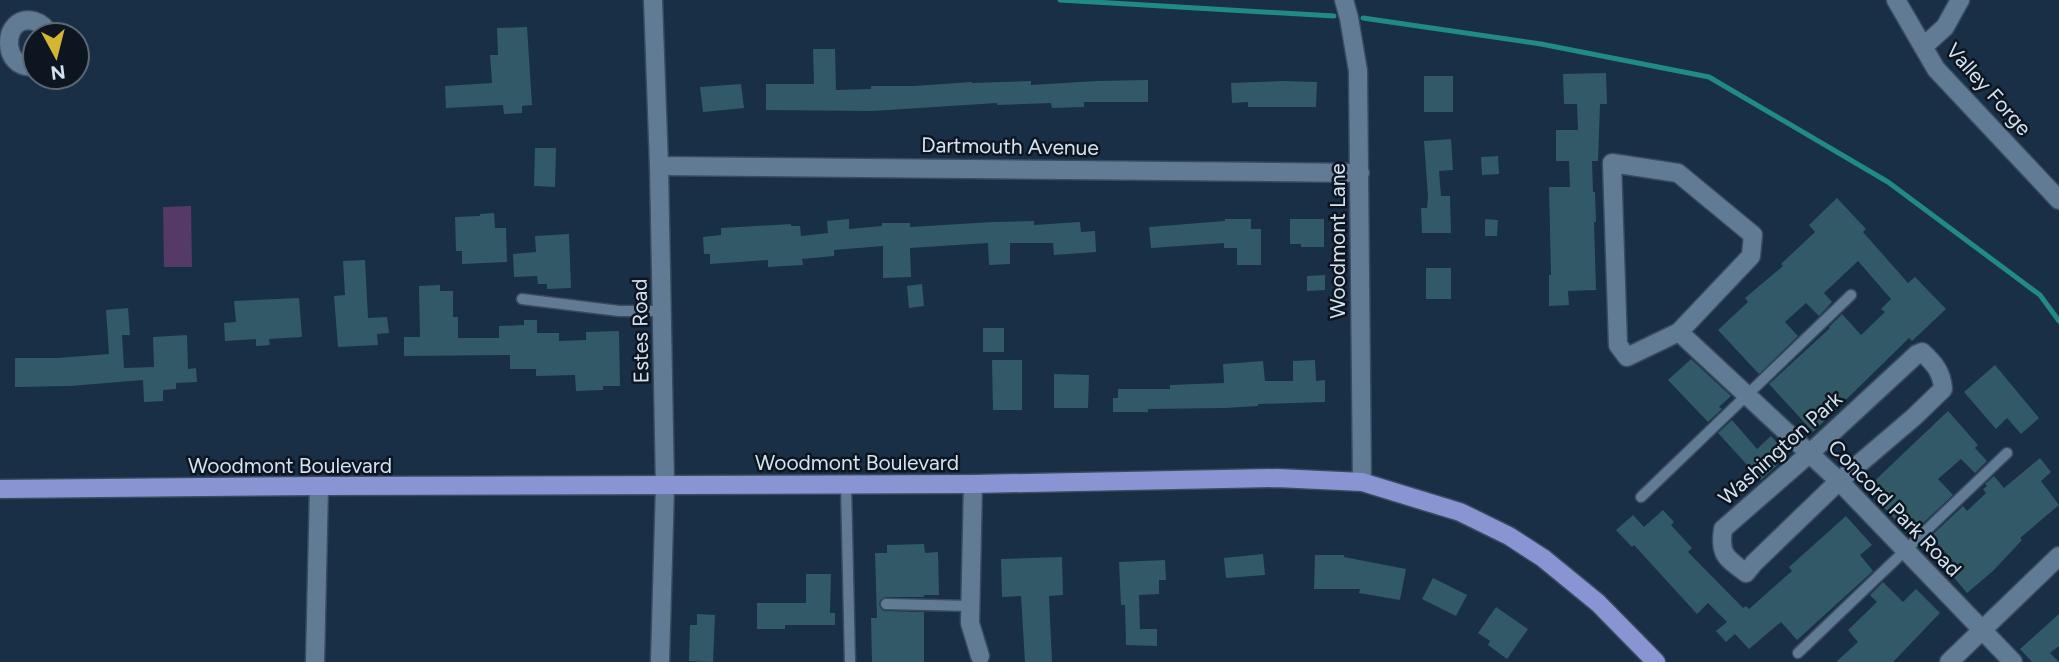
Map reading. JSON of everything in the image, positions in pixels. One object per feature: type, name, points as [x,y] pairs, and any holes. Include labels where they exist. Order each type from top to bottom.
[{"type":"main road","name":"Woodmont Boulevard","points":[[0,489],[973,484],[1277,478],[1362,482],[1460,512],[1508,536],[1543,558],[1598,603],[1656,662]]},
{"type":"street","name":"Estes Road","points":[[653,0],[665,486],[660,662]]},
{"type":"street","name":"Woodmont Lane","points":[[1344,0],[1358,71],[1362,482]]},
{"type":"street","name":"Valley Forge","points":[[1896,0],[1936,69],[2059,200]]},
{"type":"street","points":[[1923,47],[1945,27],[1960,0]]},
{"type":"street","points":[[21,23],[10,31],[3,44],[11,59],[21,65]]},
{"type":"street","points":[[1612,163],[1678,173],[1753,235],[1751,256],[1679,332],[1627,357],[1618,345],[1612,163]]},
{"type":"street","name":"Dartmouth Avenue","points":[[659,166],[1360,173]]},
{"type":"street","name":"Concord Park Road","points":[[1679,332],[1839,481],[2013,662]]},
{"type":"street","name":"Washington Park","points":[[1922,352],[1933,362],[1940,373],[1943,389],[1839,481],[1746,573],[1728,560],[1721,546],[1723,529],[1810,453],[1917,354],[1922,352]]},
{"type":"street","points":[[973,484],[970,623],[980,656]]},
{"type":"street","points":[[315,662],[319,486]]},
{"type":"street","points":[[1949,662],[2059,556]]},
{"type":"lane","points":[[1641,497],[1851,295]]},
{"type":"lane","points":[[522,299],[619,311],[662,312]]},
{"type":"lane","points":[[1798,653],[2007,453]]},
{"type":"lane","points":[[846,485],[850,662]]},
{"type":"lane","points":[[886,604],[971,606]]},
{"type":"shaded area","points":[[191,206],[192,267],[164,267],[163,207]]},
{"type":"building","points":[[527,27],[532,105],[522,106],[522,113],[504,114],[503,105],[446,108],[445,86],[492,83],[490,55],[498,55],[497,28]]},
{"type":"building","points":[[813,49],[835,49],[836,90],[972,82],[1031,81],[1031,85],[1148,80],[1148,102],[1084,102],[1084,107],[1052,108],[1051,103],[997,103],[872,111],[766,110],[766,84],[814,84]]},
{"type":"building","points":[[1606,73],[1607,104],[1600,104],[1598,161],[1592,161],[1596,222],[1596,290],[1568,291],[1569,305],[1549,306],[1549,187],[1570,187],[1569,161],[1556,161],[1556,130],[1578,130],[1577,104],[1564,104],[1563,74]]},
{"type":"building","points":[[1424,76],[1453,76],[1453,112],[1424,112]]},
{"type":"building","points":[[1317,82],[1316,107],[1248,107],[1248,102],[1232,103],[1231,83]]},
{"type":"building","points":[[741,84],[744,108],[703,112],[700,87]]},
{"type":"building","points":[[1451,139],[1453,170],[1439,171],[1441,196],[1450,196],[1451,233],[1422,233],[1421,208],[1427,208],[1428,197],[1424,141]]},
{"type":"building","points":[[535,148],[556,148],[555,187],[534,186]]},
{"type":"building","points":[[1498,156],[1499,174],[1482,175],[1481,157]]},
{"type":"building","points":[[1837,198],[1866,229],[1863,232],[1908,283],[1915,277],[1946,309],[1912,341],[1909,338],[1813,432],[1769,384],[1842,314],[1861,335],[1885,312],[1881,309],[1891,299],[1858,261],[1824,293],[1832,302],[1819,316],[1806,303],[1785,322],[1798,336],[1759,374],[1718,330],[1748,302],[1745,298],[1783,266],[1781,264],[1815,232],[1809,225]]},
{"type":"building","points":[[494,213],[495,228],[506,228],[507,262],[462,264],[462,251],[456,251],[455,217]]},
{"type":"building","points":[[849,219],[849,229],[882,226],[882,223],[910,223],[910,227],[993,222],[1034,221],[1034,225],[1080,222],[1081,232],[1095,231],[1096,252],[1054,255],[1053,243],[1010,243],[1010,264],[989,265],[988,243],[910,248],[911,277],[883,278],[883,246],[834,250],[834,256],[802,259],[803,265],[768,267],[768,260],[710,264],[710,254],[704,254],[703,237],[721,235],[721,228],[791,224],[800,226],[801,236],[828,233],[827,221]]},
{"type":"building","points":[[1251,219],[1251,229],[1261,229],[1261,265],[1237,265],[1237,248],[1224,248],[1224,243],[1151,248],[1149,227]]},
{"type":"building","points":[[1290,219],[1324,219],[1324,247],[1290,244]]},
{"type":"building","points":[[1485,219],[1498,220],[1497,236],[1485,236]]},
{"type":"building","points":[[569,234],[571,288],[547,289],[547,284],[538,284],[537,276],[514,277],[513,254],[536,252],[535,236]]},
{"type":"building","points":[[365,260],[368,318],[387,317],[389,333],[377,334],[378,345],[338,347],[334,296],[345,295],[343,261]]},
{"type":"building","points":[[1426,268],[1451,268],[1451,299],[1426,299]]},
{"type":"building","points":[[1325,275],[1325,290],[1307,291],[1307,276]]},
{"type":"building","points":[[922,284],[924,306],[909,308],[907,286]]},
{"type":"building","points":[[440,285],[440,291],[453,291],[453,317],[458,317],[458,338],[499,338],[499,326],[524,325],[524,320],[537,320],[537,333],[559,333],[559,341],[586,340],[586,332],[619,331],[620,386],[576,391],[575,375],[536,376],[536,369],[510,369],[510,355],[404,356],[404,337],[420,337],[419,286]]},
{"type":"building","points":[[299,298],[302,337],[269,339],[270,345],[256,346],[256,339],[225,341],[224,323],[236,322],[234,301]]},
{"type":"building","points":[[128,308],[130,335],[122,335],[124,368],[154,367],[153,337],[187,335],[188,369],[196,368],[197,382],[176,383],[176,389],[163,390],[163,401],[144,402],[143,380],[15,387],[15,358],[109,354],[106,310]]},
{"type":"building","points":[[983,328],[1004,328],[1004,352],[983,352]]},
{"type":"building","points":[[1691,359],[1731,396],[1708,422],[1668,380]]},
{"type":"building","points":[[992,360],[1022,360],[1022,410],[993,410]]},
{"type":"building","points":[[1315,360],[1316,381],[1325,380],[1325,402],[1113,412],[1113,398],[1118,398],[1118,389],[1170,389],[1170,385],[1224,383],[1223,364],[1263,361],[1265,381],[1293,381],[1293,361]]},
{"type":"building","points":[[1995,365],[2039,418],[2021,434],[2007,418],[1996,429],[1964,392]]},
{"type":"building","points":[[1054,374],[1089,375],[1088,408],[1054,408]]},
{"type":"building","points":[[1948,411],[1978,445],[1975,448],[1987,461],[1975,473],[1961,459],[1938,479],[1953,495],[1909,534],[1866,489]]},
{"type":"building","points":[[1732,420],[1757,449],[1771,436],[1788,455],[1761,480],[1718,433]]},
{"type":"building","points":[[2040,458],[2051,472],[2041,481],[2059,505],[2020,538],[2022,540],[1993,571],[1967,593],[1945,567],[1953,561],[1931,536],[1963,506],[1967,511],[1986,493],[1983,489],[1987,486],[1985,484],[1994,476],[2004,488]]},
{"type":"building","points":[[1663,510],[1674,522],[1671,525],[1692,548],[1688,552],[1743,608],[1746,606],[1749,609],[1792,571],[1789,567],[1846,516],[1872,545],[1860,555],[1873,571],[1797,640],[1781,622],[1749,649],[1735,634],[1726,642],[1716,631],[1727,622],[1708,603],[1697,614],[1634,545],[1632,547],[1616,530],[1633,515],[1644,527]]},
{"type":"building","points":[[924,544],[925,553],[938,552],[939,595],[886,597],[880,600],[879,605],[885,611],[924,612],[924,662],[872,662],[871,618],[877,618],[875,553],[887,553],[887,545]]},
{"type":"building","points":[[1263,554],[1265,575],[1226,578],[1224,558]]},
{"type":"building","points":[[1315,555],[1344,555],[1406,569],[1400,600],[1359,593],[1360,589],[1314,589]]},
{"type":"building","points":[[1062,557],[1063,595],[1049,596],[1052,662],[1025,662],[1021,596],[1002,597],[1001,559]]},
{"type":"building","points":[[1165,560],[1166,580],[1159,580],[1159,594],[1139,595],[1140,629],[1157,629],[1157,646],[1126,645],[1125,605],[1121,605],[1119,562]]},
{"type":"building","points":[[806,574],[831,574],[830,613],[835,613],[835,625],[785,625],[785,629],[757,629],[757,603],[806,603]]},
{"type":"building","points":[[1433,578],[1467,595],[1456,616],[1422,599]]},
{"type":"building","points":[[1883,582],[1903,602],[1916,589],[1940,613],[1893,662],[1836,662],[1858,642],[1848,630],[1877,602],[1870,595]]},
{"type":"building","points":[[1496,607],[1528,629],[1507,659],[1488,645],[1490,641],[1478,633]]},
{"type":"building","points":[[697,614],[715,615],[713,662],[689,661],[690,625],[697,625]]},
{"type":"building","points":[[2059,614],[2059,646],[2050,653],[2059,662],[2032,662],[2020,649]]},
{"type":"waterway","points":[[1060,0],[1334,16]]},
{"type":"waterway","points":[[1363,18],[1541,44],[1709,77],[1888,182],[2040,295],[2059,321]]}]
